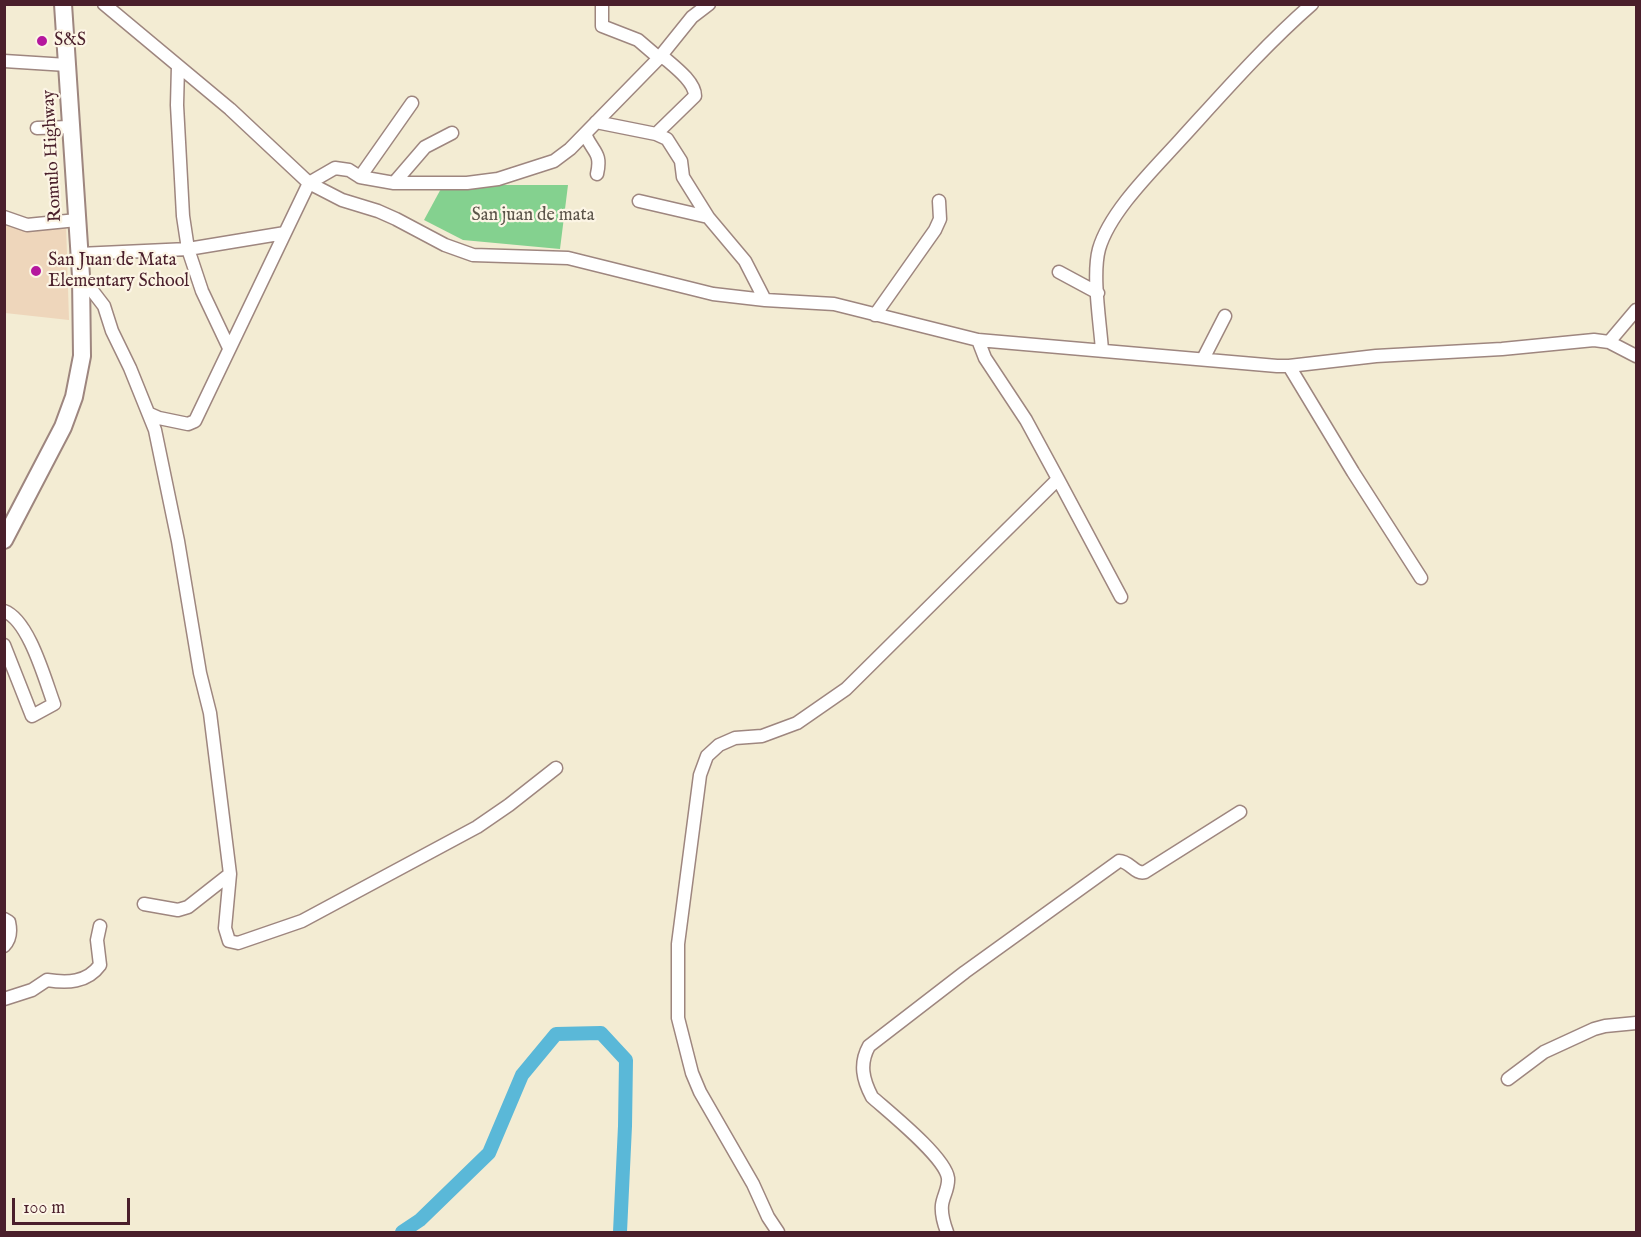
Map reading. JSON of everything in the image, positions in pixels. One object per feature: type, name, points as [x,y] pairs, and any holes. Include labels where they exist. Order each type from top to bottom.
[{"type":"highway","name":"Romulo Highway","points":[[4,540],[49,458],[63,427],[74,397],[82,356],[81,276],[63,4]]},
{"type":"street","points":[[104,4],[230,109],[309,183],[342,200],[378,211],[445,245],[473,255],[568,258],[713,294],[834,304],[978,340],[1289,366],[1376,356],[1502,349],[1594,340],[1609,342],[1636,356]]},
{"type":"street","points":[[602,4],[602,26],[638,40],[688,81],[695,92],[695,96],[656,134]]},
{"type":"street","points":[[1102,350],[1097,268],[1102,240],[1134,193],[1228,86],[1281,31],[1312,4]]},
{"type":"street","points":[[150,414],[159,418],[192,423],[309,183],[335,168],[349,170],[360,177],[394,183],[467,183],[498,179],[563,156],[660,56],[704,6]]},
{"type":"street","points":[[4,61],[67,64]]},
{"type":"street","points":[[178,66],[177,105],[183,216],[188,249],[202,291],[229,348]]},
{"type":"street","points":[[360,177],[412,103]]},
{"type":"street","points":[[596,122],[664,136],[670,142],[681,161],[683,177],[708,218],[745,261],[765,300]]},
{"type":"street","points":[[37,128],[71,127]]},
{"type":"street","points":[[394,183],[425,147],[452,133]]},
{"type":"street","points":[[585,134],[600,160],[597,174]]},
{"type":"street","points":[[639,201],[708,218]]},
{"type":"street","points":[[875,315],[935,230],[940,219],[939,201]]},
{"type":"street","points":[[4,217],[27,225],[77,220]]},
{"type":"street","points":[[79,254],[188,249],[285,233]]},
{"type":"street","points":[[1059,272],[1098,293]]},
{"type":"street","points":[[81,276],[104,306],[113,334],[150,414],[155,430],[178,541],[200,673],[210,713],[230,874],[225,928],[229,941],[238,943],[302,921],[477,827],[510,805],[556,768]]},
{"type":"street","points":[[1609,342],[1636,310]]},
{"type":"street","points":[[1203,359],[1225,316]]},
{"type":"street","points":[[978,340],[985,358],[1026,420],[1121,597]]},
{"type":"street","points":[[1289,366],[1421,578]]},
{"type":"street","points":[[778,1233],[753,1184],[700,1092],[692,1073],[678,1018],[678,944],[700,775],[704,762],[712,749],[719,744],[735,738],[762,736],[797,723],[846,689],[1058,478]]},
{"type":"street","points":[[4,645],[32,716],[59,702],[27,633],[8,615]]},
{"type":"street","points":[[947,1233],[942,1204],[947,1186],[947,1174],[944,1167],[926,1146],[872,1097],[867,1088],[862,1064],[869,1046],[965,972],[1119,861],[1125,862],[1139,872],[1145,872],[1240,812]]},
{"type":"street","points":[[144,904],[178,910],[188,908],[230,874]]},
{"type":"street","points":[[4,919],[9,922],[10,929],[10,936],[4,946]]},
{"type":"street","points":[[4,999],[32,990],[47,980],[65,983],[87,977],[95,972],[100,965],[97,940],[100,926]]},
{"type":"street","points":[[1508,1079],[1544,1053],[1594,1029],[1636,1023]]},
{"type":"shaded area","name":"San Juan de Mata Elementary School","points":[[4,223],[18,229],[66,223],[69,320],[5,313]]},
{"type":"green space","name":"San juan de mata","points":[[443,185],[568,185],[560,249],[463,240],[424,220]]},
{"type":"waterway","points":[[402,1232],[420,1220],[489,1153],[522,1075],[556,1034],[601,1033],[626,1060],[620,1232]]},
{"type":"place","name":"S&S","points":[[42,41]]},
{"type":"place","name":"San Juan de Mata Elementary School","points":[[36,271]]}]
